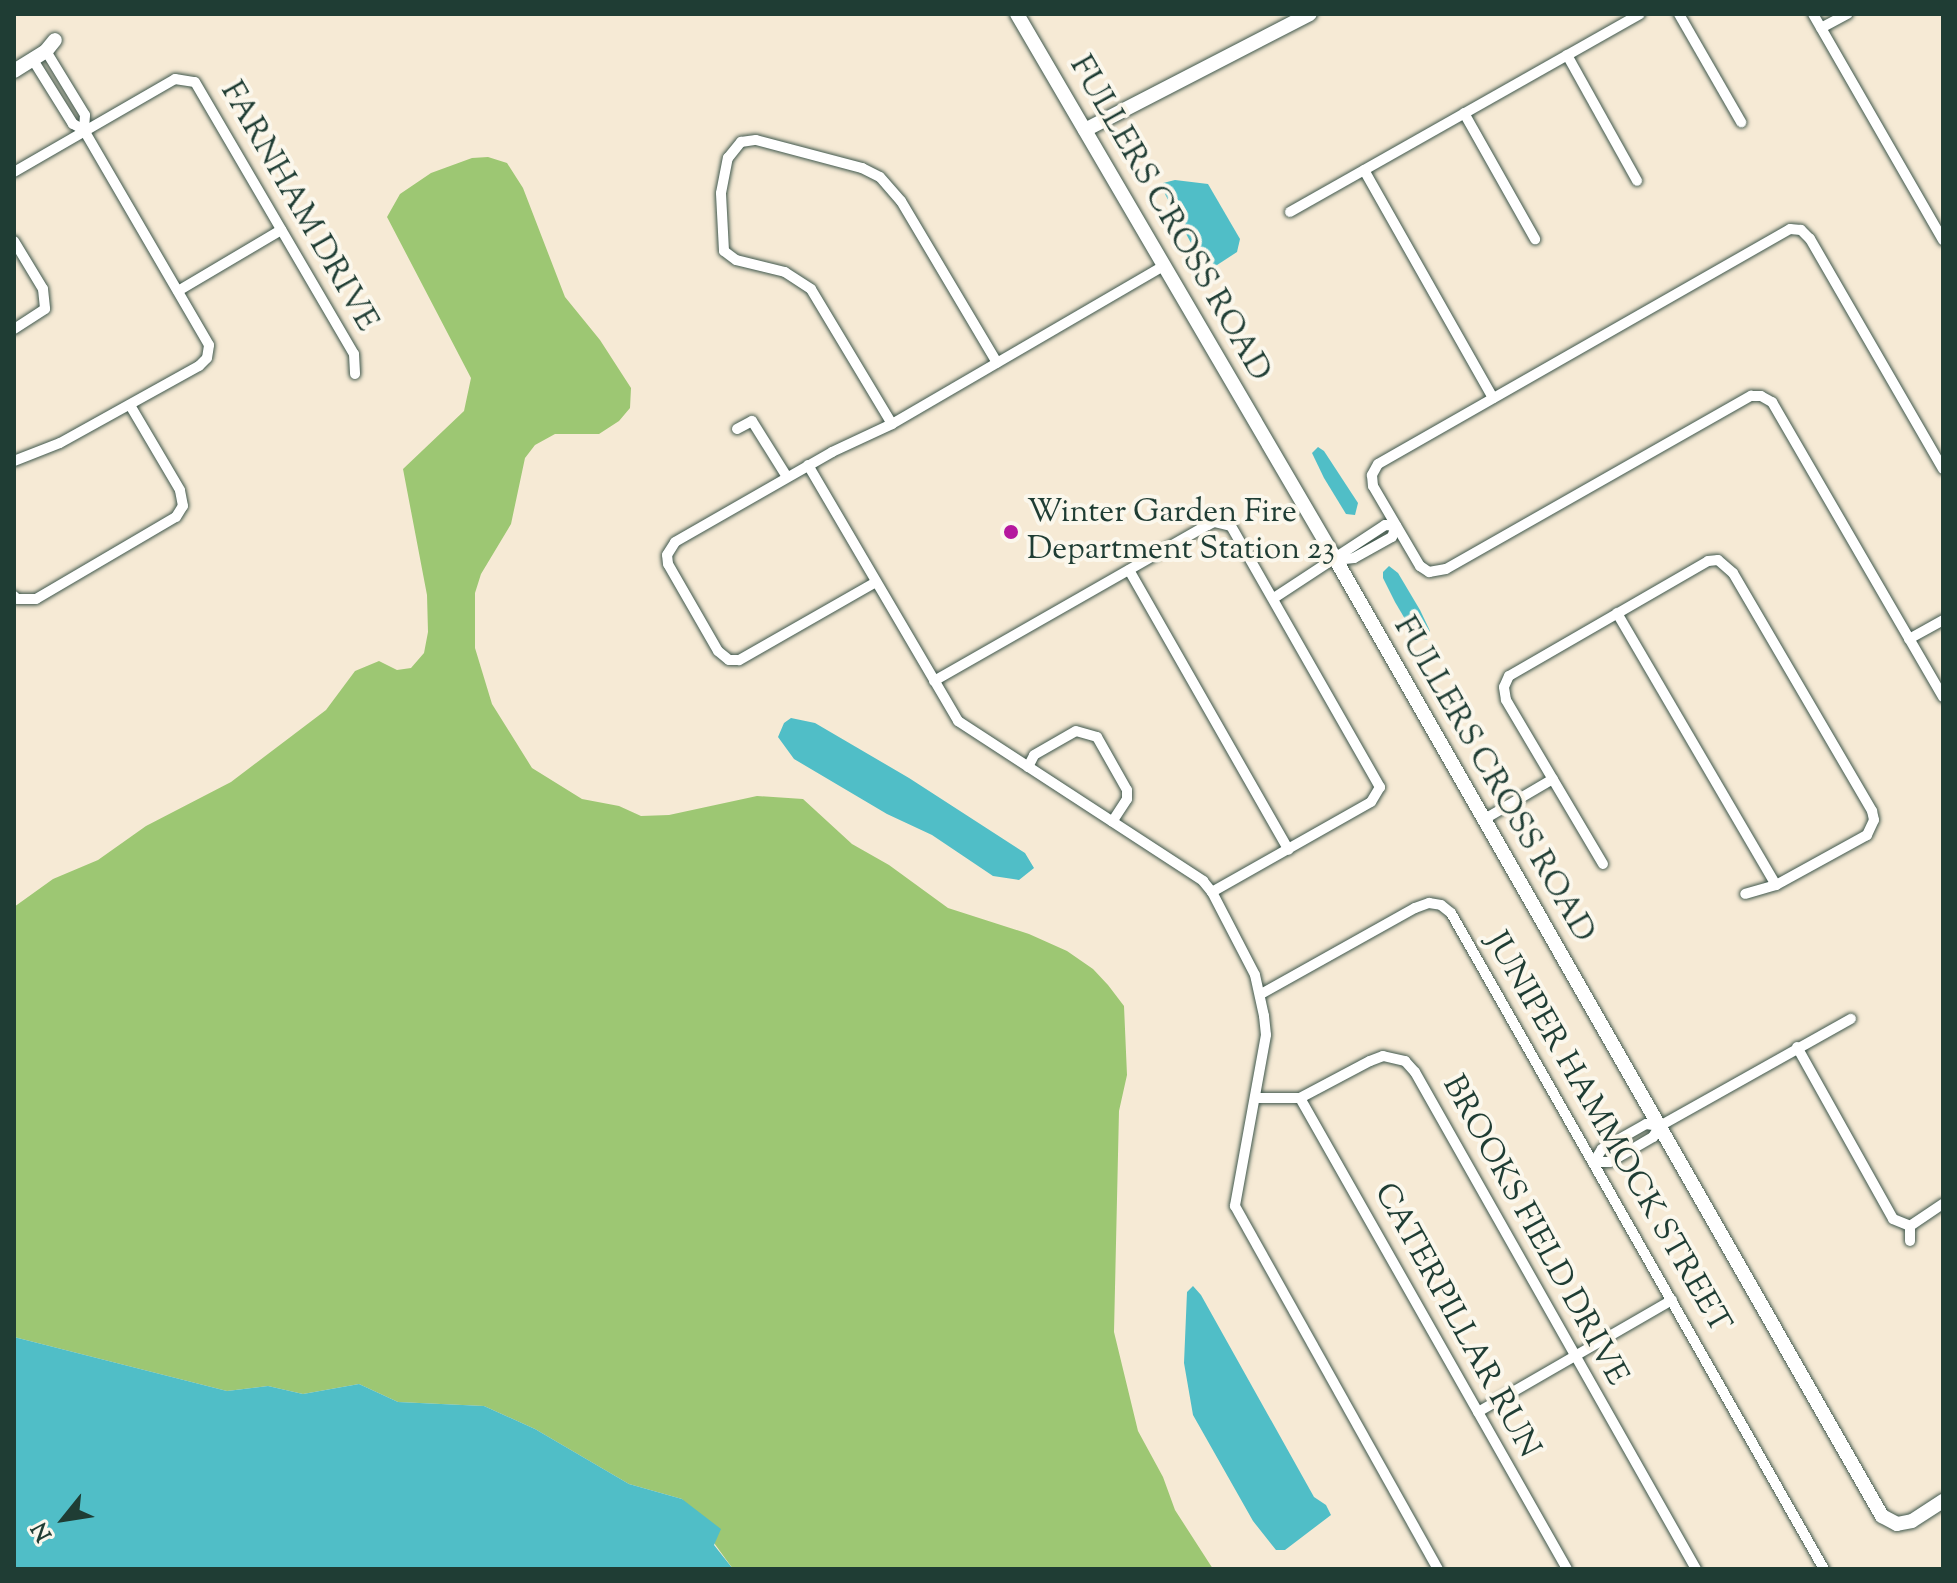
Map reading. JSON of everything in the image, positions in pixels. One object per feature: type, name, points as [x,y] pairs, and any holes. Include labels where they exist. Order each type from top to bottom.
[{"type":"street","name":"FULLERS CROSS ROAD","points":[[1017,14],[1336,560],[1882,1516],[1897,1524],[1912,1521],[1943,1501]]},
{"type":"street","points":[[1085,130],[1310,14]]},
{"type":"street","points":[[1290,212],[1640,14]]},
{"type":"street","points":[[1679,14],[1741,122]]},
{"type":"street","points":[[1813,14],[1943,240]]},
{"type":"street","points":[[1821,28],[1847,14]]},
{"type":"street","points":[[14,71],[51,46],[85,115],[84,130]]},
{"type":"street","points":[[1567,55],[1637,181]]},
{"type":"street","points":[[14,461],[60,443],[199,366],[207,358],[209,345],[84,130],[73,124],[33,60]]},
{"type":"street","name":"FARNHAM DRIVE","points":[[14,172],[175,79],[195,82],[354,354],[355,374]]},
{"type":"street","points":[[1464,113],[1535,239]]},
{"type":"street","points":[[892,424],[811,289],[785,272],[736,260],[724,251],[721,193],[728,158],[741,142],[747,139],[771,144],[862,168],[880,177],[901,201],[997,363]]},
{"type":"street","points":[[1364,170],[1493,398]]},
{"type":"street","points":[[178,291],[281,230]]},
{"type":"street","points":[[1943,469],[1810,239],[1801,230],[1786,232],[1493,398],[1378,464],[1372,475],[1373,486],[1420,566],[1429,572],[1446,569],[1750,397],[1761,396],[1772,402],[1943,697]]},
{"type":"street","points":[[14,241],[43,289],[45,309],[14,329]]},
{"type":"street","points":[[876,582],[739,660],[729,660],[718,651],[668,564],[667,555],[675,542],[808,465],[892,424],[1164,266]]},
{"type":"street","points":[[14,596],[17,599],[36,599],[176,517],[183,506],[180,490],[130,405]]},
{"type":"street","points":[[737,429],[752,421],[787,477]]},
{"type":"street","points":[[808,465],[958,721],[1203,881],[1212,892],[1244,951],[1261,994],[1266,1035],[1235,1197],[1239,1217],[1438,1569]]},
{"type":"street","points":[[934,681],[1208,525],[1223,523],[1238,536],[1380,787],[1371,802],[1212,892]]},
{"type":"street","points":[[1274,598],[1336,560],[1354,558],[1392,537],[1396,526]]},
{"type":"street","points":[[1603,864],[1506,700],[1504,687],[1509,676],[1708,561],[1726,564],[1872,811],[1874,820],[1867,835],[1776,885],[1745,894]]},
{"type":"street","points":[[1129,570],[1289,850]]},
{"type":"street","points":[[1617,613],[1776,885]]},
{"type":"street","points":[[1909,639],[1943,620]]},
{"type":"street","points":[[1028,767],[1034,755],[1076,731],[1097,737],[1127,790],[1127,799],[1112,822]]},
{"type":"street","points":[[1483,820],[1553,779]]},
{"type":"street","name":"JUNIPER HAMMOCK STREET","points":[[1261,994],[1415,908],[1429,903],[1441,905],[1458,922],[1824,1569]]},
{"type":"street","points":[[1594,1162],[1602,1149],[1646,1124],[1660,1126],[1851,1019]]},
{"type":"street","points":[[1797,1047],[1893,1219],[1910,1226]]},
{"type":"street","name":"BROOKS FIELD DRIVE","points":[[1255,1098],[1300,1098],[1383,1056],[1405,1061],[1415,1072],[1696,1569]]},
{"type":"street","name":"CATERPILLAR RUN","points":[[1300,1098],[1567,1569]]},
{"type":"street","points":[[1910,1226],[1943,1204]]},
{"type":"street","points":[[1910,1226],[1910,1241]]},
{"type":"street","points":[[1478,1412],[1672,1300]]},
{"type":"green space","points":[[488,157],[507,163],[523,188],[565,297],[600,340],[631,388],[630,408],[619,421],[599,434],[555,434],[535,445],[525,458],[511,524],[481,574],[475,593],[475,648],[492,704],[532,768],[582,799],[619,806],[641,816],[669,815],[757,796],[803,799],[852,844],[889,865],[948,908],[1029,934],[1067,951],[1093,969],[1108,985],[1124,1006],[1127,1075],[1119,1111],[1114,1332],[1138,1431],[1163,1477],[1175,1510],[1213,1569],[733,1569],[682,1499],[629,1484],[535,1429],[484,1406],[398,1402],[359,1384],[303,1394],[268,1386],[227,1391],[14,1337],[14,907],[53,879],[98,860],[146,826],[231,782],[326,710],[355,671],[379,661],[397,670],[411,668],[424,653],[428,632],[427,595],[403,469],[464,411],[471,378],[387,217],[400,194],[431,173],[472,158]]},
{"type":"water","points":[[1175,180],[1208,184],[1240,239],[1237,252],[1214,267],[1201,262],[1165,194],[1163,183]]},
{"type":"water","points":[[1318,447],[1324,451],[1358,503],[1355,515],[1346,514],[1324,478],[1312,453]]},
{"type":"water","points":[[1389,566],[1398,573],[1420,610],[1430,631],[1427,640],[1415,636],[1395,602],[1383,578],[1383,572]]},
{"type":"water","points":[[791,718],[815,723],[909,778],[1025,853],[1034,868],[1019,880],[993,876],[932,835],[887,814],[794,759],[778,737],[784,723]]},
{"type":"water","points":[[1193,1286],[1201,1295],[1314,1497],[1326,1505],[1331,1515],[1285,1550],[1276,1550],[1253,1521],[1193,1415],[1184,1363],[1187,1292]]},
{"type":"water","points":[[14,1337],[227,1391],[268,1386],[303,1394],[359,1384],[398,1402],[484,1406],[535,1429],[629,1484],[682,1499],[721,1529],[714,1545],[733,1569],[14,1569]]},
{"type":"place","name":"Winter Garden Fire Department Station 23","points":[[1011,532]]}]
